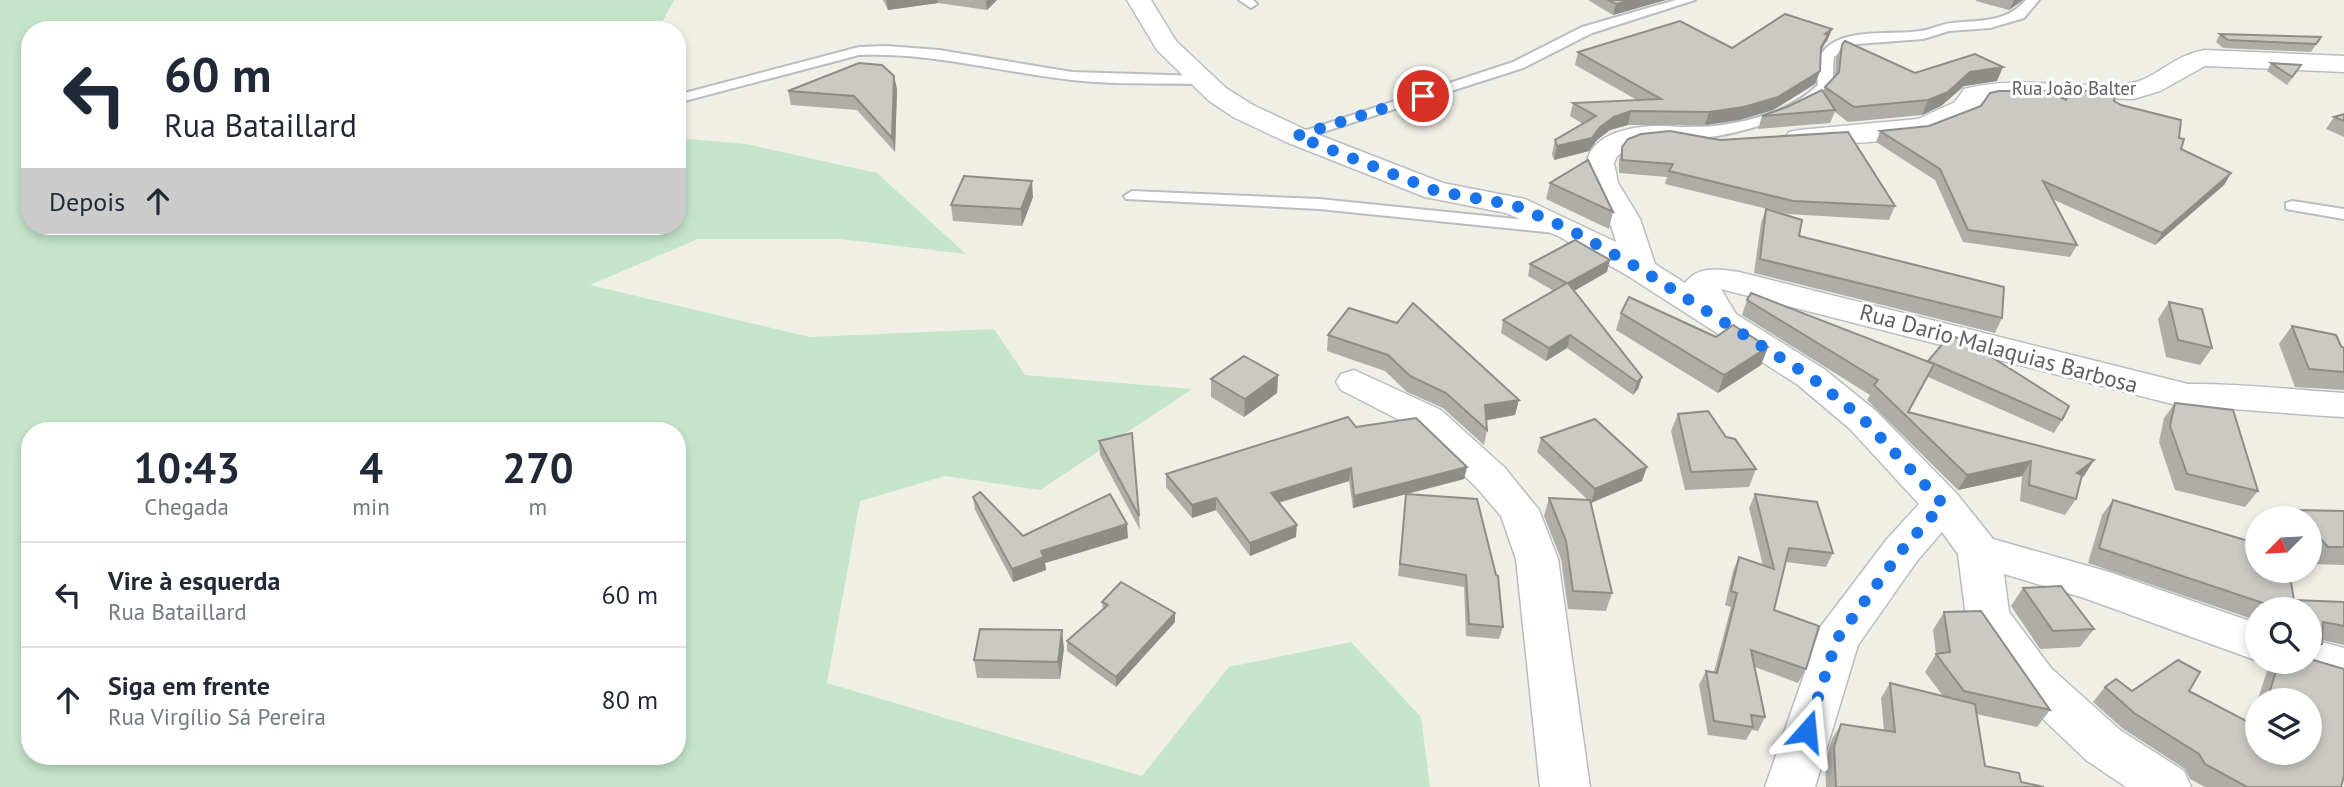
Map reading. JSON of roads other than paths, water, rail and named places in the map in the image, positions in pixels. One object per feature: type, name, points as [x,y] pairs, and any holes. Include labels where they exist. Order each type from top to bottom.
[{"type":"street","points":[[1139,0],[1166,45],[1201,80],[1243,111],[1296,136],[1436,191],[1514,205],[1571,230],[1640,269],[1811,377],[1863,419],[1943,504],[1979,551],[1988,617],[2035,682],[2104,745],[2166,787]]},
{"type":"street","name":"Rua João Balter","points":[[1640,269],[1622,214],[1601,178],[1602,159],[1613,144],[1632,136],[1666,133],[1716,141],[1747,141],[1923,127],[1965,108],[1973,95],[1996,89],[2022,86],[2135,91],[2157,84],[2192,60],[2208,58],[2277,58],[2344,64]]},
{"type":"street","name":"Rua Dario Malaquias Barbosa","points":[[1724,322],[1701,284],[1713,278],[1974,340],[2188,396],[2240,395],[2286,402],[2344,405]]},
{"type":"street","points":[[1354,382],[1428,419],[1491,478],[1519,510],[1537,559],[1565,787]]},
{"type":"street","points":[[1790,787],[1837,639],[1902,550],[1943,504]]},
{"type":"street","points":[[1979,551],[2094,584],[2245,638]]},
{"type":"street","points":[[2322,661],[2344,667]]},
{"type":"lane","points":[[1296,136],[1518,65],[1587,30],[1689,0]]},
{"type":"lane","points":[[1666,133],[1704,134],[1742,125],[1811,100],[1825,86],[1824,69],[1828,55],[1840,45],[1856,40],[1923,35],[1948,27],[1990,24],[2020,15],[2033,0]]},
{"type":"lane","points":[[686,97],[859,51],[889,48],[918,50],[1072,76],[1201,80]]},
{"type":"lane","points":[[1132,196],[1319,204],[1571,230]]},
{"type":"lane","points":[[2292,206],[2344,214]]}]
